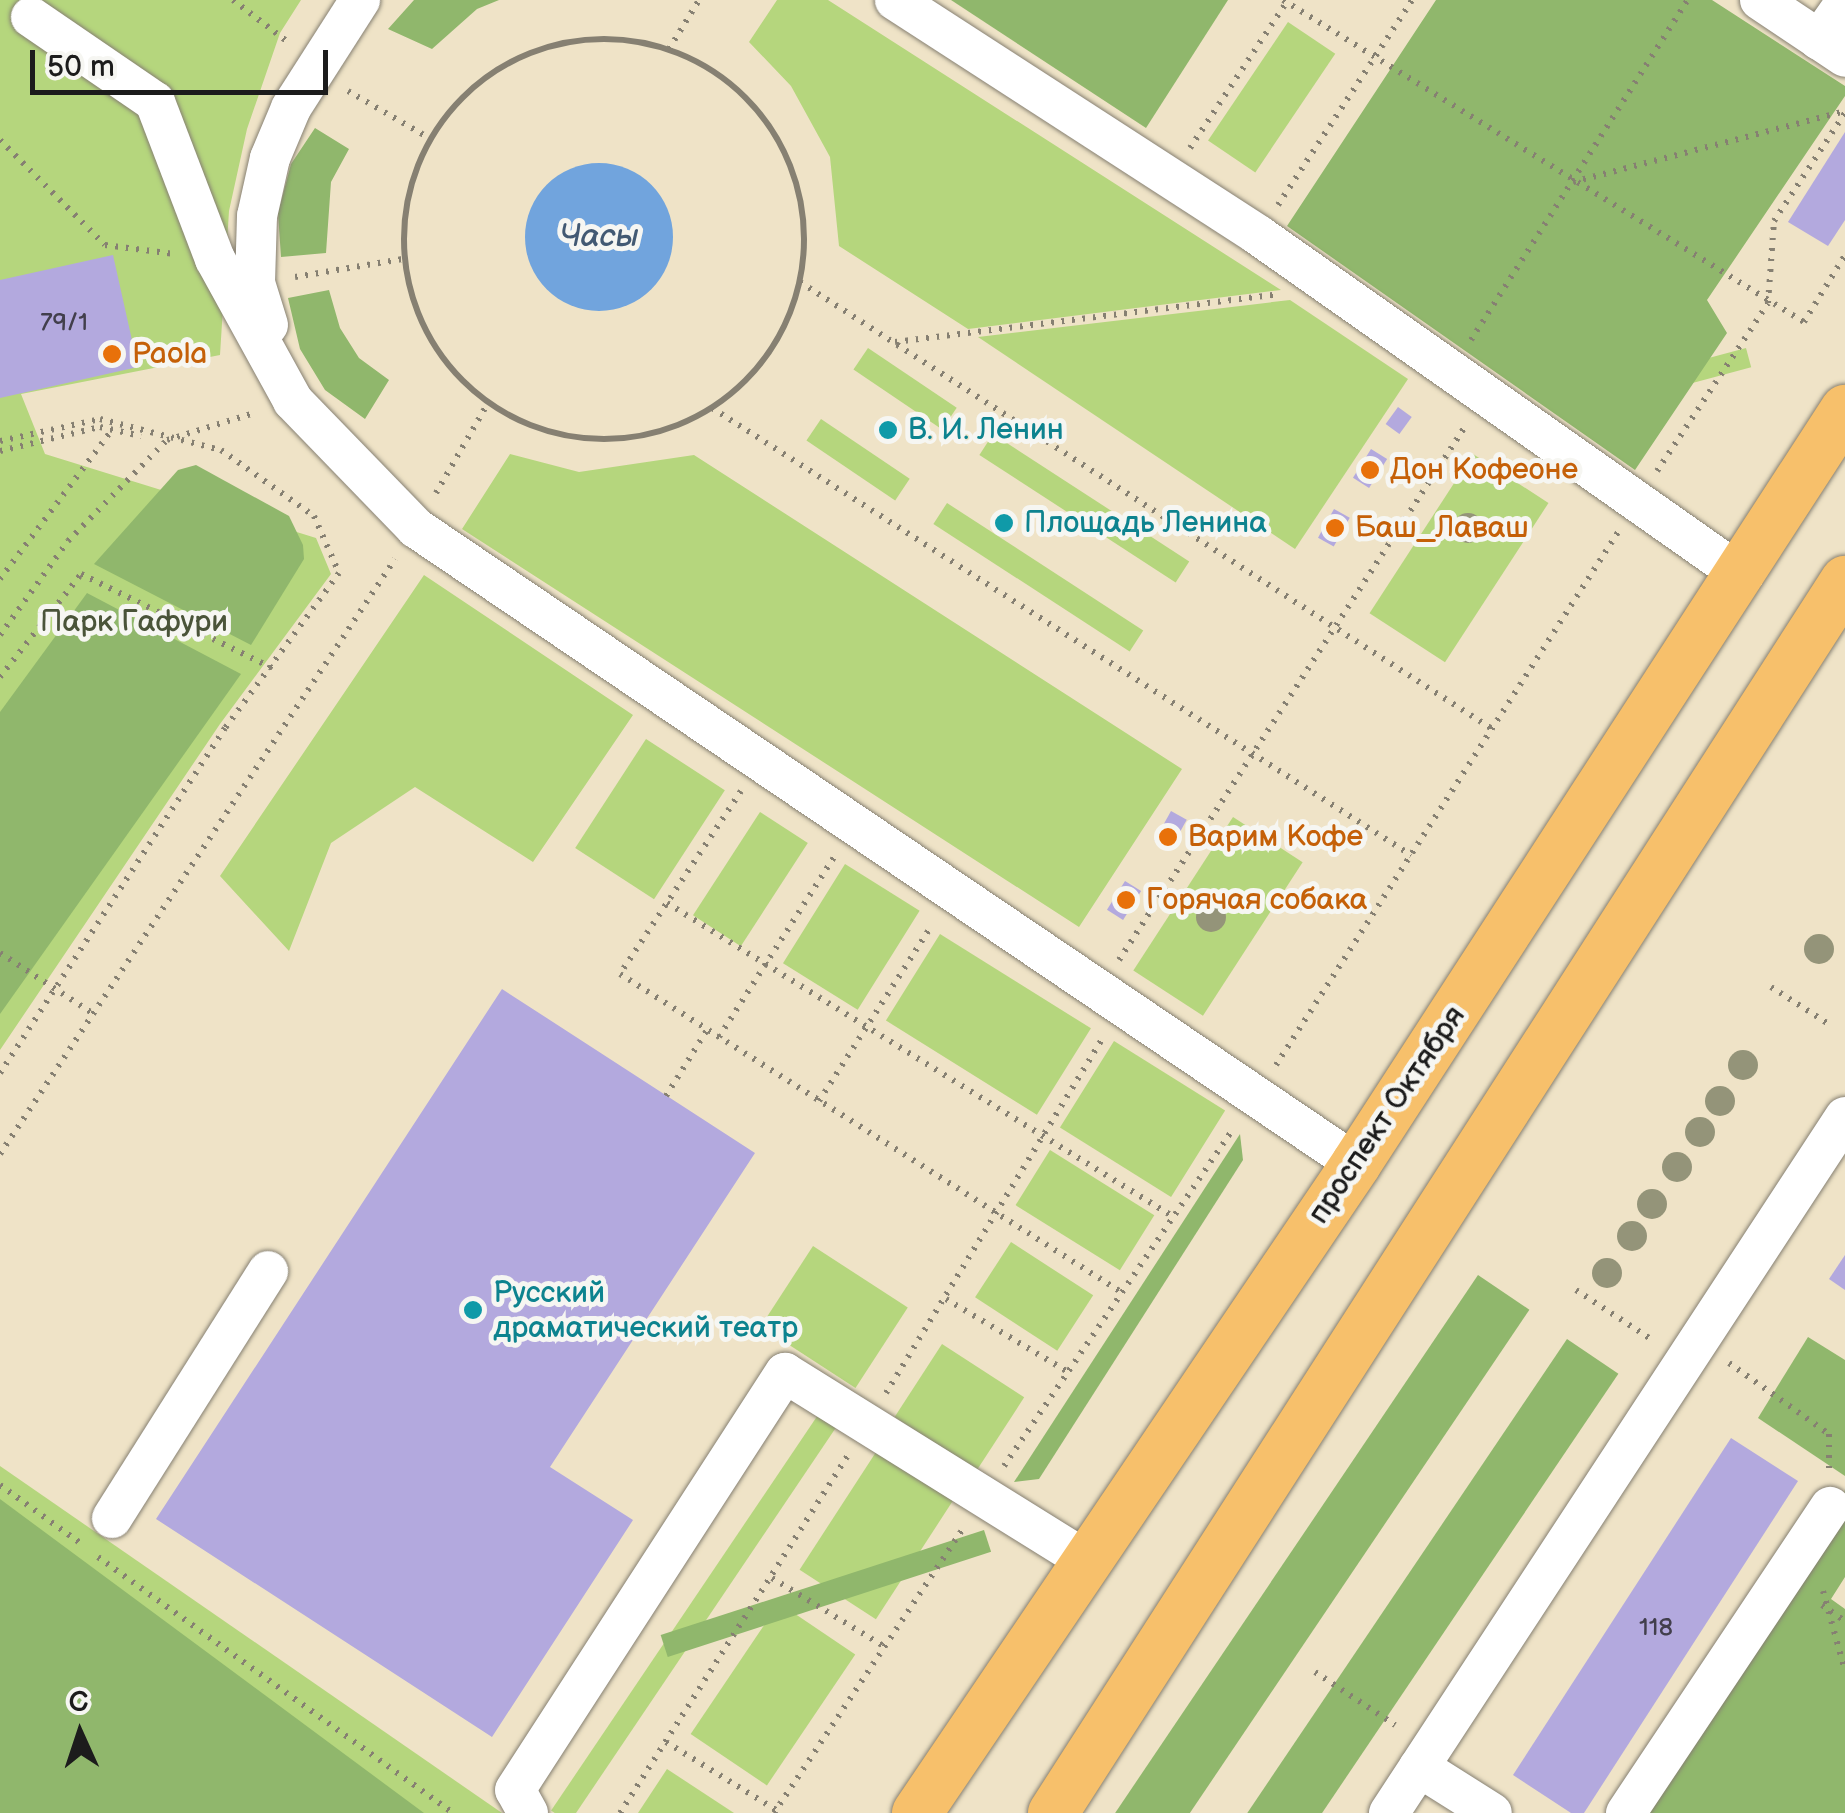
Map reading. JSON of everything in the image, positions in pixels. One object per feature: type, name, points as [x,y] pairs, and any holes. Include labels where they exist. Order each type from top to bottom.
[{"type":"main road","name":"проспект Октября","points":[[916,1813],[1356,1164],[1743,576],[1845,410]]},
{"type":"main road","points":[[1053,1813],[1845,581]]},
{"type":"lane","points":[[293,400],[254,283],[257,216],[270,158],[292,108],[360,0]]},
{"type":"lane","points":[[895,0],[1258,235],[1743,576]]},
{"type":"lane","points":[[1760,0],[1832,48],[1845,2]]},
{"type":"lane","points":[[32,16],[155,102],[215,259],[293,400],[416,528],[1356,1164]]},
{"type":"lane","points":[[1389,1813],[1845,1117]]},
{"type":"lane","points":[[112,1518],[268,1271]]},
{"type":"lane","points":[[528,1813],[515,1790],[785,1373],[1085,1560]]},
{"type":"lane","points":[[1626,1813],[1830,1506]]},
{"type":"lane","points":[[1420,1767],[1492,1813]]},
{"type":"path","points":[[669,49],[700,0]]},
{"type":"path","points":[[1258,235],[1412,0]]},
{"type":"path","points":[[1452,371],[1688,0]]},
{"type":"path","points":[[1170,179],[1286,1],[1572,182],[1804,322],[1845,255]]},
{"type":"path","points":[[601,38],[669,49],[721,76],[763,116],[791,166],[800,205],[800,282],[782,331],[752,374],[712,408],[658,432],[599,440],[540,430],[488,403],[430,340],[404,259],[412,176],[429,138],[474,86],[550,48],[601,38]]},
{"type":"path","points":[[1572,182],[1845,112]]},
{"type":"path","points":[[666,1742],[776,1812],[1256,1096],[1768,303],[1774,221],[1845,112]]},
{"type":"path","points":[[0,140],[105,245],[215,259]]},
{"type":"path","points":[[254,283],[404,259]]},
{"type":"path","points":[[800,282],[1492,729]]},
{"type":"path","points":[[894,342],[1334,288]]},
{"type":"path","points":[[620,1813],[772,1578],[997,1214],[1110,998],[1254,755],[1486,395]]},
{"type":"path","points":[[0,634],[68,541],[167,440],[293,400]]},
{"type":"path","points":[[0,1154],[416,528],[488,403]]},
{"type":"path","points":[[712,408],[1411,855]]},
{"type":"path","points":[[0,441],[100,419],[167,440]]},
{"type":"path","points":[[0,450],[100,427],[221,450],[314,516],[339,573],[225,728],[0,1073]]},
{"type":"path","points":[[0,579],[111,431]]},
{"type":"path","points":[[0,678],[80,574],[272,668]]},
{"type":"path","points":[[761,761],[620,974],[1121,1292]]},
{"type":"path","points":[[719,1037],[854,824]]},
{"type":"path","points":[[819,1101],[953,891]]},
{"type":"path","points":[[667,903],[764,967],[1172,1216]]},
{"type":"path","points":[[0,953],[92,1013]]},
{"type":"path","points":[[1771,987],[1827,1023]]},
{"type":"path","points":[[666,1096],[707,1030]]},
{"type":"path","points":[[1576,1290],[1656,1342]]},
{"type":"path","points":[[946,1298],[1068,1372]]},
{"type":"path","points":[[1716,1354],[1779,1399]]},
{"type":"path","points":[[0,1486],[453,1813]]},
{"type":"path","points":[[772,1578],[884,1647]]},
{"type":"path","points":[[1822,1605],[1845,1621]]},
{"type":"path","points":[[1316,1672],[1394,1724]]},
{"type":"green space","name":"Парк Гафури","points":[[0,0],[301,0],[280,33],[247,129],[229,211],[220,355],[21,394],[45,454],[316,538],[331,574],[220,724],[0,1050]]},
{"type":"green space","points":[[414,0],[499,0],[477,9],[432,49],[388,29]]},
{"type":"green space","points":[[777,0],[828,0],[1281,290],[968,329],[839,246],[830,157],[791,86],[749,42]]},
{"type":"green space","points":[[951,0],[1228,0],[1146,128]]},
{"type":"green space","points":[[1436,0],[1712,0],[1845,86],[1845,96],[1707,300],[1727,333],[1635,470],[1287,226]]},
{"type":"green space","points":[[1288,22],[1335,54],[1255,172],[1208,141]]},
{"type":"green space","points":[[315,128],[349,149],[331,182],[326,253],[281,257],[278,213],[291,164]]},
{"type":"green space","points":[[329,290],[340,328],[359,358],[389,380],[365,419],[325,390],[300,349],[288,298]]},
{"type":"green space","points":[[1290,300],[1408,379],[1295,549],[978,337]]},
{"type":"green space","points":[[868,348],[957,408],[942,429],[853,370]]},
{"type":"green space","points":[[1746,348],[1751,367],[1595,409],[1590,390]]},
{"type":"green space","points":[[821,419],[910,479],[895,500],[806,441]]},
{"type":"green space","points":[[993,434],[1189,561],[1176,582],[979,455]]},
{"type":"green space","points":[[510,454],[579,472],[694,455],[1182,769],[1079,927],[462,529]]},
{"type":"green space","points":[[1473,454],[1548,503],[1445,662],[1370,613]]},
{"type":"green space","points":[[196,465],[289,516],[303,545],[304,559],[251,645],[94,564],[178,470]]},
{"type":"green space","points":[[947,503],[1143,630],[1130,651],[933,524]]},
{"type":"green space","points":[[424,575],[633,715],[533,862],[415,787],[331,843],[289,951],[220,876]]},
{"type":"green space","name":"Парк Гафури","points":[[87,593],[241,674],[0,1014],[0,712]]},
{"type":"green space","points":[[646,739],[725,790],[654,899],[575,848]]},
{"type":"green space","points":[[760,812],[808,843],[741,946],[693,915]]},
{"type":"green space","points":[[1233,817],[1303,862],[1203,1016],[1133,970]]},
{"type":"green space","points":[[845,864],[920,911],[858,1010],[783,963]]},
{"type":"green space","points":[[940,934],[1091,1028],[1037,1115],[886,1021]]},
{"type":"green space","points":[[1114,1041],[1225,1110],[1171,1197],[1060,1128]]},
{"type":"green space","points":[[1240,1134],[1243,1160],[1039,1479],[1014,1482]]},
{"type":"green space","points":[[1050,1150],[1154,1215],[1120,1270],[1016,1205]]},
{"type":"green space","points":[[1011,1242],[1093,1295],[1057,1351],[975,1297]]},
{"type":"green space","points":[[813,1246],[908,1308],[855,1388],[761,1327]]},
{"type":"green space","points":[[1478,1275],[1529,1310],[1190,1813],[1115,1813]]},
{"type":"green space","points":[[1808,1337],[1845,1360],[1845,1476],[1758,1418]]},
{"type":"green space","points":[[1567,1339],[1618,1374],[1322,1813],[1247,1813]]},
{"type":"green space","points":[[942,1344],[1024,1397],[977,1470],[895,1417]]},
{"type":"green space","points":[[824,1406],[842,1418],[576,1813],[551,1811]]},
{"type":"green space","points":[[878,1449],[954,1499],[876,1619],[800,1570]]},
{"type":"green space","points":[[0,1466],[502,1813],[0,1813]]},
{"type":"green space","points":[[1845,1489],[1845,1577],[1831,1599],[1845,1609],[1845,1813],[1646,1813],[1842,1505]]},
{"type":"green space","points":[[0,1499],[424,1813],[0,1813]]},
{"type":"green space","points":[[984,1530],[991,1552],[668,1657],[661,1635]]},
{"type":"green space","points":[[779,1603],[855,1654],[767,1785],[691,1734]]},
{"type":"green space","points":[[667,1769],[734,1813],[638,1813]]},
{"type":"water","name":"Часы","points":[[599,163],[627,169],[651,185],[667,209],[673,237],[667,265],[651,289],[627,305],[599,311],[571,305],[547,289],[531,265],[525,237],[531,209],[547,185],[571,169]]},
{"type":"building","points":[[1845,132],[1845,220],[1828,246],[1788,222]]},
{"type":"building","points":[[113,255],[138,367],[0,398],[0,280]]},
{"type":"building","points":[[1398,407],[1412,417],[1399,434],[1386,424]]},
{"type":"building","points":[[1371,449],[1387,459],[1369,488],[1353,478]]},
{"type":"building","points":[[1334,509],[1350,518],[1334,547],[1318,538]]},
{"type":"building","points":[[1171,811],[1187,820],[1170,849],[1155,841]]},
{"type":"building","points":[[1125,881],[1141,891],[1123,920],[1107,910]]},
{"type":"building","name":"Русский драматический театр","points":[[502,989],[755,1153],[550,1467],[633,1520],[492,1737],[156,1519]]},
{"type":"building","points":[[1845,1255],[1845,1290],[1829,1279]]},
{"type":"building","points":[[1731,1438],[1798,1481],[1584,1813],[1571,1813],[1513,1775]]},
{"type":"place","name":"Paola","points":[[112,354]]},
{"type":"place","name":"В. И. Ленин","points":[[888,430]]},
{"type":"place","name":"Дон Кофеоне","points":[[1370,470]]},
{"type":"place","name":"Площадь Ленина","points":[[1004,523]]},
{"type":"place","name":"Баш_Лаваш","points":[[1335,528]]},
{"type":"place","name":"Варим Кофе","points":[[1168,837]]},
{"type":"place","name":"Горячая собака","points":[[1126,900]]},
{"type":"place","name":"Русский драматический театр","points":[[473,1310]]}]
